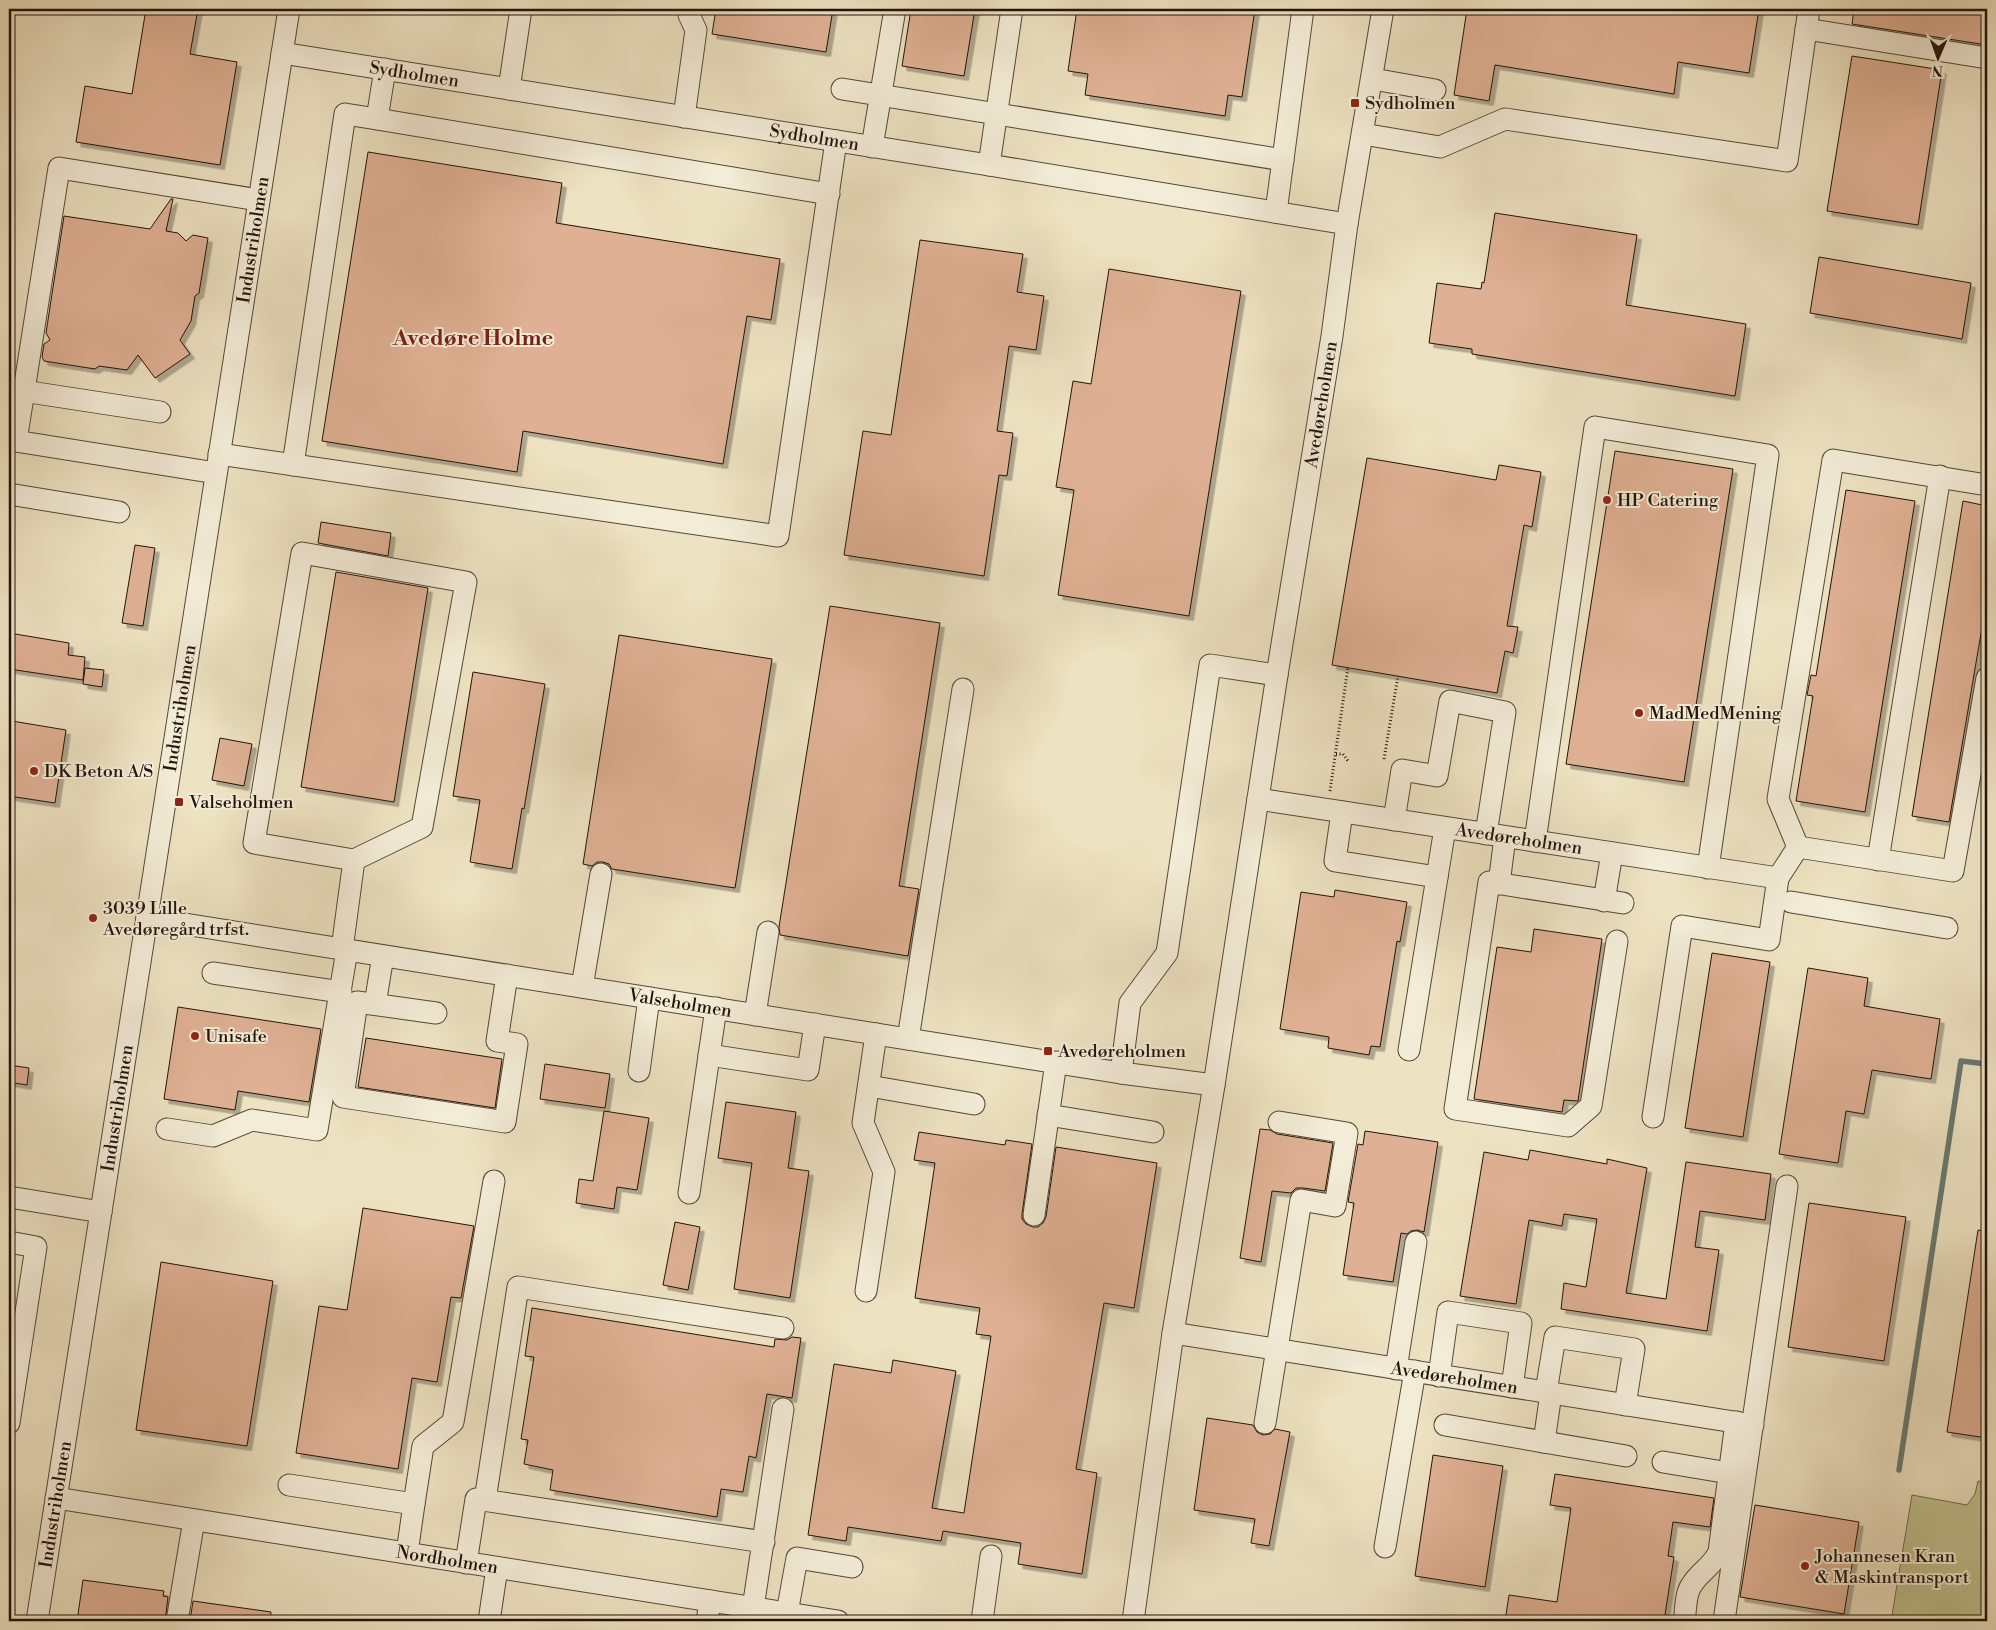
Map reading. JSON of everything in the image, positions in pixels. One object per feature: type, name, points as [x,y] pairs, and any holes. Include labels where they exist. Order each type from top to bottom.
[{"type":"street","name":"Industriholmen","points":[[37,1621],[288,9]]},
{"type":"street","points":[[509,89],[521,9]]},
{"type":"street","points":[[684,117],[696,30],[688,15],[690,9]]},
{"type":"street","points":[[872,147],[896,9]]},
{"type":"street","points":[[988,165],[1012,9]]},
{"type":"street","points":[[1276,212],[1303,9]]},
{"type":"street","name":"Avedøreholmen","points":[[1133,1621],[1173,1333],[1214,1085],[1383,9]]},
{"type":"street","points":[[1363,134],[1440,147],[1505,119],[1787,161],[1808,19],[1987,58]]},
{"type":"street","name":"Sydholmen","points":[[282,53],[1348,224]]},
{"type":"street","points":[[378,119],[385,69]]},
{"type":"street","points":[[1373,79],[1435,90]]},
{"type":"street","points":[[842,89],[1283,160]]},
{"type":"street","points":[[293,465],[344,114],[828,194]]},
{"type":"street","points":[[259,200],[59,168],[24,391],[12,441],[218,464],[293,465],[778,536],[836,141]]},
{"type":"street","points":[[24,391],[160,412]]},
{"type":"street","points":[[1535,841],[1595,427],[1768,455],[1708,868]]},
{"type":"street","points":[[1798,847],[1778,799],[1833,460],[1987,485]]},
{"type":"street","points":[[1878,860],[1940,476]]},
{"type":"street","points":[[9,494],[119,512]]},
{"type":"street","points":[[302,554],[466,582],[422,827],[354,860],[254,843],[302,554]]},
{"type":"street","points":[[1121,1072],[1130,1004],[1167,953],[1210,665],[1277,675]]},
{"type":"street","points":[[1798,847],[1953,871],[1987,678]]},
{"type":"street","points":[[908,1039],[962,689]]},
{"type":"street","points":[[1394,820],[1402,770],[1437,776],[1450,701],[1505,712],[1496,835],[1499,884]]},
{"type":"street","name":"Avedøreholmen","points":[[1258,799],[1778,878]]},
{"type":"street","points":[[1335,811],[1335,861],[1437,877]]},
{"type":"street","points":[[1408,1050],[1445,828]]},
{"type":"street","points":[[1653,1117],[1682,926],[1769,940],[1778,878],[1798,847]]},
{"type":"street","points":[[1612,853],[1614,902],[1489,882],[1455,1109],[1568,1126],[1591,1106],[1617,941]]},
{"type":"street","points":[[168,1129],[213,1136],[252,1120],[317,1130],[341,992],[354,860]]},
{"type":"street","points":[[582,987],[601,874]]},
{"type":"street","points":[[1792,902],[1947,928]]},
{"type":"street","name":"Valseholmen","points":[[147,918],[876,1034],[1214,1085]]},
{"type":"street","points":[[754,1014],[768,932]]},
{"type":"street","points":[[375,1004],[383,956]]},
{"type":"street","points":[[213,973],[341,992]]},
{"type":"street","points":[[436,1013],[357,1002],[343,1097],[506,1122],[517,1044],[497,1041],[507,975]]},
{"type":"street","points":[[639,1071],[650,998]]},
{"type":"street","points":[[689,1193],[716,1008]]},
{"type":"street","points":[[709,1055],[808,1070],[815,1024]]},
{"type":"street","points":[[866,1291],[884,1172],[863,1123],[876,1034]]},
{"type":"street","points":[[1034,1215],[1056,1062]]},
{"type":"street","points":[[869,1086],[974,1104]]},
{"type":"street","points":[[1048,1115],[1153,1132]]},
{"type":"street","points":[[1265,1423],[1302,1200],[1334,1206],[1347,1133],[1279,1122]]},
{"type":"street","points":[[407,1553],[423,1446],[453,1422],[494,1181]]},
{"type":"street","points":[[1724,1621],[1745,1424],[1787,1186]]},
{"type":"street","points":[[9,1197],[101,1212]]},
{"type":"street","points":[[9,1242],[36,1247],[9,1423]]},
{"type":"street","points":[[1385,1547],[1406,1370],[1416,1242]]},
{"type":"street","points":[[485,1500],[518,1287],[782,1328]]},
{"type":"street","points":[[1439,1376],[1448,1312],[1521,1323],[1512,1387]]},
{"type":"street","name":"Avedøreholmen","points":[[1173,1333],[1745,1424]]},
{"type":"street","points":[[1544,1442],[1555,1337],[1634,1349],[1625,1405]]},
{"type":"street","points":[[753,1608],[783,1408]]},
{"type":"street","points":[[1684,1621],[1689,1587],[1714,1562],[1719,1552],[1729,1472],[1745,1424]]},
{"type":"street","points":[[1445,1425],[1626,1456]]},
{"type":"street","points":[[1663,1462],[1729,1472]]},
{"type":"street","points":[[289,1485],[414,1504]]},
{"type":"street","name":"Nordholmen","points":[[56,1498],[497,1568],[708,1611],[753,1608],[800,1617],[838,1621]]},
{"type":"street","points":[[466,1563],[476,1499],[764,1542]]},
{"type":"street","points":[[177,1621],[194,1520]]},
{"type":"street","points":[[982,1621],[991,1556]]},
{"type":"street","points":[[800,1617],[797,1558],[852,1567]]},
{"type":"street","points":[[489,1621],[497,1568]]},
{"type":"path","points":[[1335,811],[1336,754],[1348,668]]},
{"type":"path","points":[[1383,767],[1398,676]]},
{"type":"path","points":[[1336,754],[1343,754],[1348,762]]},
{"type":"green space","points":[[1978,1481],[1987,1483],[1987,1621],[1891,1621],[1912,1495],[1967,1505],[1975,1494]]},
{"type":"building","points":[[146,9],[198,9],[190,54],[237,62],[220,165],[76,142],[85,86],[132,94]]},
{"type":"building","points":[[716,9],[833,9],[826,52],[712,34]]},
{"type":"building","points":[[911,9],[975,9],[964,76],[902,66]]},
{"type":"building","points":[[1077,9],[1255,9],[1242,97],[1228,95],[1225,116],[1085,95],[1088,74],[1068,71]]},
{"type":"building","points":[[1467,9],[1759,9],[1749,73],[1678,62],[1674,94],[1495,65],[1489,101],[1454,95]]},
{"type":"building","points":[[1854,9],[1987,9],[1987,45],[1852,24]]},
{"type":"building","points":[[1852,56],[1942,70],[1918,225],[1827,211]]},
{"type":"building","points":[[368,152],[562,183],[556,223],[780,259],[771,320],[747,316],[723,464],[523,431],[517,472],[322,441]]},
{"type":"building","points":[[171,199],[173,199],[166,231],[178,233],[186,241],[193,235],[208,238],[199,293],[195,296],[191,321],[180,340],[190,354],[155,378],[138,355],[127,370],[99,366],[95,369],[44,361],[42,357],[44,344],[50,340],[46,333],[64,216],[150,229]]},
{"type":"building","points":[[1495,213],[1637,235],[1626,305],[1746,324],[1735,396],[1472,354],[1472,349],[1429,343],[1437,283],[1481,289],[1482,282],[1484,283]]},
{"type":"building","points":[[920,240],[1023,254],[1017,292],[1044,296],[1036,350],[1009,346],[997,431],[1013,433],[1007,476],[999,475],[984,576],[844,555],[863,431],[891,435]]},
{"type":"building","points":[[1819,257],[1971,283],[1962,339],[1810,313]]},
{"type":"building","points":[[1109,269],[1241,291],[1189,616],[1058,595],[1074,490],[1056,487],[1073,381],[1091,384]]},
{"type":"building","points":[[1615,451],[1733,469],[1684,782],[1566,764]]},
{"type":"building","points":[[1367,458],[1496,480],[1499,465],[1541,472],[1532,527],[1524,525],[1507,626],[1518,627],[1513,653],[1505,651],[1497,693],[1332,665]]},
{"type":"building","points":[[1846,490],[1915,501],[1865,812],[1796,801],[1813,696],[1807,695],[1811,675],[1816,676]]},
{"type":"building","points":[[1963,501],[1987,506],[1987,598],[1949,822],[1912,816]]},
{"type":"building","points":[[321,522],[391,533],[388,556],[318,543]]},
{"type":"building","points":[[135,545],[155,548],[143,626],[122,623]]},
{"type":"building","points":[[336,572],[428,588],[394,802],[301,787]]},
{"type":"building","points":[[830,606],[940,623],[899,886],[919,889],[908,956],[780,935],[779,927]]},
{"type":"building","points":[[9,633],[69,643],[68,655],[85,657],[83,680],[9,669]]},
{"type":"building","points":[[619,635],[772,659],[735,888],[612,869],[609,864],[603,862],[597,862],[592,866],[583,864]]},
{"type":"building","points":[[85,668],[104,670],[102,687],[83,684]]},
{"type":"building","points":[[473,672],[545,684],[512,869],[470,862],[480,800],[453,796]]},
{"type":"building","name":"DK Beton A/S","points":[[12,721],[66,730],[55,803],[9,796],[9,745]]},
{"type":"building","points":[[220,738],[252,744],[244,786],[212,780]]},
{"type":"building","points":[[1335,890],[1407,902],[1400,942],[1397,941],[1380,1047],[1371,1046],[1369,1055],[1328,1048],[1329,1037],[1280,1029],[1301,892],[1334,897]]},
{"type":"building","points":[[1534,929],[1602,939],[1578,1101],[1564,1100],[1562,1112],[1474,1099],[1497,947],[1531,952]]},
{"type":"building","points":[[1712,953],[1770,962],[1743,1137],[1685,1128]]},
{"type":"building","points":[[1808,968],[1868,978],[1864,1006],[1940,1019],[1931,1079],[1872,1070],[1864,1114],[1846,1111],[1838,1163],[1779,1154]]},
{"type":"building","points":[[178,1007],[321,1029],[309,1102],[238,1091],[235,1110],[164,1099]]},
{"type":"building","points":[[366,1038],[502,1059],[495,1108],[358,1087]]},
{"type":"building","points":[[545,1064],[610,1074],[605,1108],[540,1099]]},
{"type":"building","points":[[9,1065],[29,1068],[27,1085],[9,1082]]},
{"type":"building","points":[[726,1102],[796,1112],[788,1168],[809,1171],[790,1298],[734,1289],[752,1163],[718,1158]]},
{"type":"building","points":[[604,1111],[649,1118],[637,1190],[617,1187],[614,1209],[576,1203],[579,1179],[593,1181]]},
{"type":"building","points":[[1260,1129],[1270,1130],[1277,1134],[1333,1143],[1325,1191],[1296,1188],[1291,1193],[1272,1191],[1261,1262],[1240,1258]]},
{"type":"building","points":[[1365,1131],[1438,1142],[1424,1232],[1417,1230],[1407,1234],[1401,1233],[1393,1282],[1343,1275],[1354,1203],[1348,1202],[1358,1144],[1363,1145]]},
{"type":"building","points":[[919,1132],[1005,1145],[1006,1140],[1032,1144],[1022,1219],[1026,1224],[1033,1227],[1038,1227],[1046,1217],[1056,1147],[1157,1163],[1134,1308],[1104,1303],[1076,1469],[1097,1473],[1082,1574],[1018,1564],[1021,1543],[943,1531],[941,1541],[848,1527],[846,1541],[808,1535],[834,1364],[891,1373],[893,1360],[956,1371],[932,1508],[964,1513],[991,1336],[976,1334],[980,1308],[915,1298],[935,1163],[914,1160]]},
{"type":"building","points":[[1530,1150],[1607,1164],[1607,1159],[1647,1168],[1626,1293],[1666,1299],[1686,1162],[1771,1174],[1765,1220],[1700,1211],[1695,1247],[1719,1250],[1707,1331],[1561,1309],[1564,1283],[1586,1287],[1597,1219],[1564,1214],[1562,1226],[1529,1220],[1516,1304],[1460,1296],[1484,1152],[1528,1160]]},
{"type":"building","points":[[1809,1203],[1906,1217],[1884,1361],[1788,1347]]},
{"type":"building","points":[[363,1208],[474,1226],[461,1298],[451,1297],[437,1382],[412,1378],[398,1469],[296,1453],[319,1306],[347,1310]]},
{"type":"building","points":[[675,1222],[700,1227],[688,1290],[663,1285]]},
{"type":"building","points":[[1978,1230],[1987,1231],[1987,1438],[1947,1432]]},
{"type":"building","points":[[161,1262],[273,1281],[247,1446],[136,1430]]},
{"type":"building","points":[[532,1308],[774,1347],[775,1339],[801,1338],[792,1398],[767,1394],[756,1458],[749,1456],[743,1492],[721,1489],[717,1517],[550,1490],[553,1470],[524,1464],[528,1440],[521,1439],[534,1357],[525,1356]]},
{"type":"building","points":[[1207,1418],[1253,1425],[1257,1432],[1263,1435],[1270,1434],[1275,1429],[1290,1432],[1269,1546],[1251,1543],[1255,1519],[1194,1510]]},
{"type":"building","points":[[1433,1455],[1503,1466],[1485,1587],[1415,1576]]},
{"type":"building","points":[[1555,1474],[1714,1498],[1710,1527],[1673,1522],[1668,1556],[1674,1557],[1664,1621],[1505,1621],[1509,1595],[1557,1602],[1571,1508],[1550,1505]]},
{"type":"building","points":[[1755,1505],[1859,1522],[1844,1614],[1740,1597]]},
{"type":"building","points":[[83,1580],[164,1591],[163,1596],[168,1597],[165,1621],[77,1621]]},
{"type":"building","points":[[193,1601],[271,1612],[270,1621],[190,1621]]},
{"type":"waterway","points":[[1899,1470],[1961,1061],[1987,1064]]},
{"type":"place","name":"Sydholmen","points":[[1355,103]]},
{"type":"place","name":"HP Catering","points":[[1607,500]]},
{"type":"place","name":"MadMedMening","points":[[1639,713]]},
{"type":"place","name":"DK Beton A/S","points":[[34,771]]},
{"type":"place","name":"Valseholmen","points":[[179,802]]},
{"type":"place","name":"3039 Lille Avedøregård trfst.","points":[[93,918]]},
{"type":"place","name":"Unisafe","points":[[195,1036]]},
{"type":"place","name":"Avedøreholmen","points":[[1048,1051]]},
{"type":"place","name":"Johannesen Kran & Maskintransport","points":[[1805,1566]]},
{"type":"district","name":"Avedøre Holme","points":[[473,338]]}]
